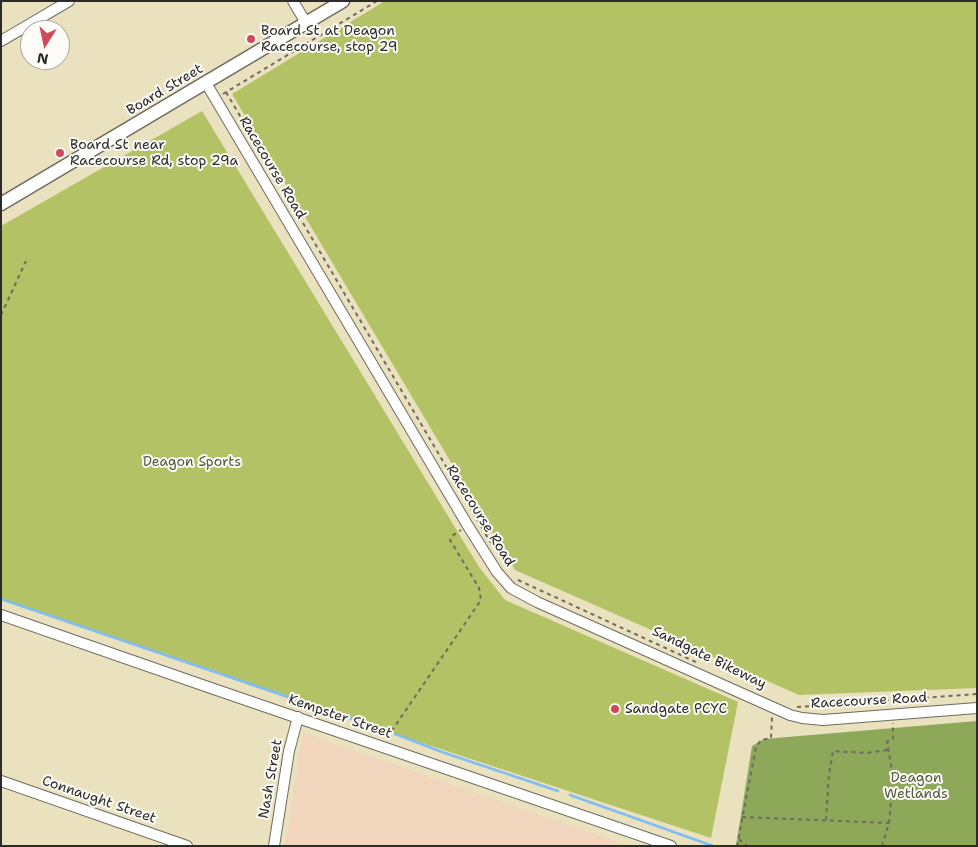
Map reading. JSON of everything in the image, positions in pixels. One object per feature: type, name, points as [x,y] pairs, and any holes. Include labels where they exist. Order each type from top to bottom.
[{"type":"main road","name":"Board Street","points":[[1,204],[343,1]]},
{"type":"street","points":[[1,41],[69,1]]},
{"type":"street","points":[[293,1],[306,24]]},
{"type":"street","name":"Racecourse Road","points":[[206,83],[468,526],[497,572],[507,584],[537,602],[790,715],[815,720],[977,708]]},
{"type":"street","name":"Kempster Street","points":[[1,615],[671,846]]},
{"type":"street","name":"Nash Street","points":[[274,846],[288,751],[298,717]]},
{"type":"street","name":"Connaught Street","points":[[1,781],[187,846]]},
{"type":"path","points":[[377,1],[225,93],[478,519],[492,546]]},
{"type":"path","points":[[1,315],[26,261]]},
{"type":"path","points":[[386,748],[393,729],[481,600],[482,594],[479,588],[450,540],[452,536],[465,527]]},
{"type":"path","name":"Sandgate Bikeway","points":[[512,577],[701,665]]},
{"type":"path","points":[[790,707],[977,694]]},
{"type":"path","points":[[737,846],[756,747],[761,740],[771,738],[773,707]]},
{"type":"path","points":[[882,846],[889,823],[893,777],[887,742],[893,739],[893,715]]},
{"type":"path","points":[[826,820],[829,774],[833,751],[866,753],[888,750]]},
{"type":"path","points":[[742,817],[889,823]]},
{"type":"path","points":[[739,838],[747,846]]},
{"type":"shaded area","points":[[303,733],[629,846],[285,846]]},
{"type":"green space","points":[[385,1],[977,1],[977,688],[799,695],[515,570],[232,94]]},
{"type":"green space","name":"Deagon Sports","points":[[202,111],[479,567],[505,600],[738,702],[711,838],[307,705],[1,599],[1,226]]},
{"type":"green space","name":"Deagon Wetlands","points":[[977,721],[977,846],[736,846],[752,746],[764,739]]},
{"type":"waterway","points":[[1,599],[388,731]]},
{"type":"waterway","points":[[395,734],[558,791]]},
{"type":"waterway","points":[[570,795],[713,846]]},
{"type":"place","name":"Board St at Deagon Racecourse, stop 29","points":[[251,39]]},
{"type":"place","name":"Board St near Racecourse Rd, stop 29a","points":[[60,153]]},
{"type":"place","name":"Sandgate PCYC","points":[[615,709]]}]
